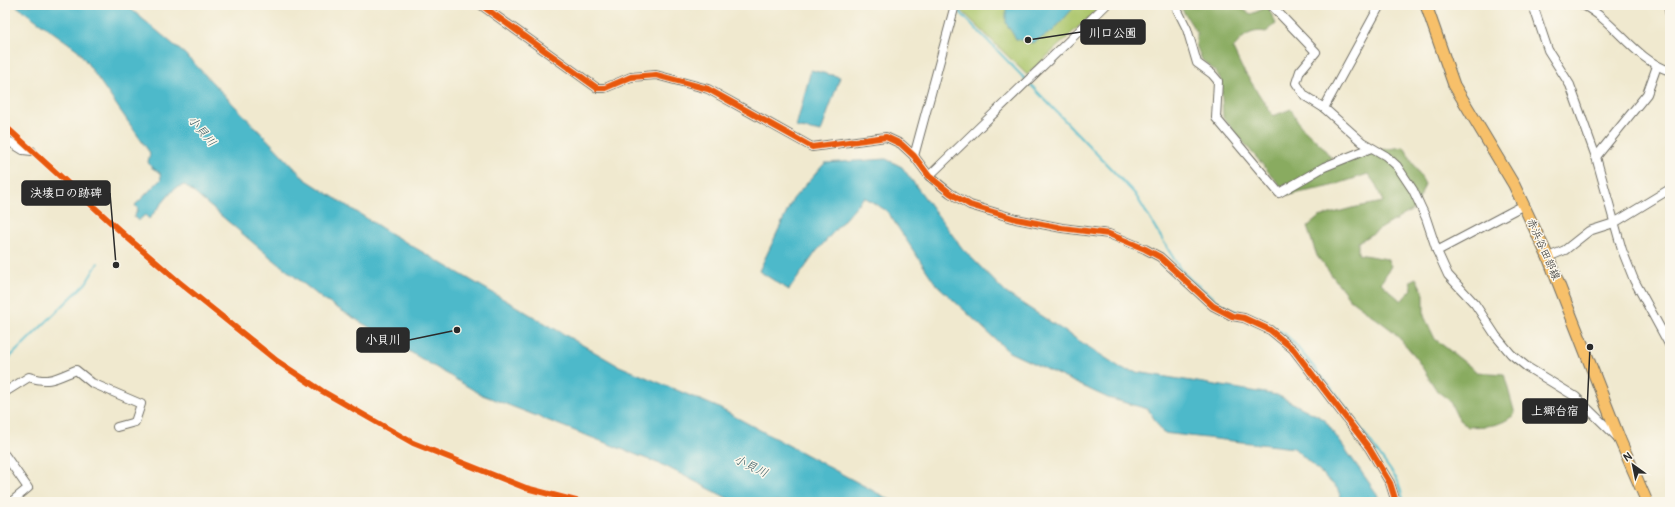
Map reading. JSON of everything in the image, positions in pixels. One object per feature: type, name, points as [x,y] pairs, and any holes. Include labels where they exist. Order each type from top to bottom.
[{"type":"main road","name":"赤浜谷田部線","points":[[1426,5],[1454,85],[1514,185],[1548,257],[1620,440],[1647,502]]},
{"type":"street","points":[[481,5],[597,88],[605,88],[632,77],[656,75],[708,89],[812,147],[886,138],[901,144],[914,156],[929,176],[950,193],[970,205],[1016,218],[1062,228],[1109,234],[1129,241],[1160,257],[1214,306],[1232,316],[1244,318],[1270,330],[1293,349],[1369,448],[1390,483],[1396,502]]},
{"type":"street","points":[[914,156],[955,5]]},
{"type":"street","points":[[929,176],[1106,5]]},
{"type":"street","points":[[1175,5],[1187,29],[1196,63],[1212,74],[1218,81],[1216,118],[1279,193],[1324,167],[1371,148]]},
{"type":"street","points":[[1271,5],[1316,52],[1300,71],[1296,83],[1305,96],[1324,108],[1371,148],[1386,156],[1397,166],[1413,190],[1426,218],[1436,251],[1448,275],[1475,304],[1496,336],[1511,354],[1527,367],[1576,397],[1620,440]]},
{"type":"street","points":[[1324,108],[1380,5]]},
{"type":"street","points":[[1533,5],[1548,50],[1570,85],[1596,157],[1622,250],[1634,280],[1670,346]]},
{"type":"street","points":[[1583,5],[1596,13],[1634,49],[1657,66],[1670,71]]},
{"type":"street","points":[[1668,5],[1670,15]]},
{"type":"street","points":[[1596,157],[1647,94],[1657,66]]},
{"type":"street","points":[[8,144],[23,150],[32,151]]},
{"type":"street","points":[[1548,257],[1565,250],[1589,231],[1614,222],[1670,189]]},
{"type":"street","points":[[1436,251],[1524,205]]},
{"type":"street","points":[[5,392],[22,379],[29,377],[42,381],[50,381],[76,370],[92,383],[141,404],[135,422],[117,427]]},
{"type":"street","points":[[5,454],[28,488],[11,502]]},
{"type":"green space","points":[[956,5],[1102,5],[1027,75]]},
{"type":"green space","points":[[1179,5],[1235,5],[1251,14],[1268,7],[1276,24],[1266,32],[1261,31],[1247,35],[1239,41],[1233,49],[1242,68],[1273,116],[1291,109],[1300,125],[1321,145],[1337,165],[1371,151],[1404,147],[1425,184],[1416,208],[1358,242],[1358,254],[1387,259],[1391,266],[1381,283],[1401,301],[1412,289],[1410,281],[1416,278],[1424,294],[1424,316],[1435,339],[1477,372],[1504,374],[1515,414],[1499,424],[1468,427],[1458,418],[1449,400],[1437,391],[1415,356],[1393,331],[1350,299],[1317,256],[1307,227],[1319,217],[1352,208],[1383,202],[1376,185],[1368,174],[1328,187],[1288,195],[1223,118],[1221,80],[1215,71],[1202,60],[1196,45],[1197,33]]},
{"type":"water","points":[[15,5],[126,5],[186,55],[305,179],[388,232],[617,365],[717,407],[894,502],[735,502],[665,466],[480,394],[324,300],[264,252],[185,185],[175,188],[149,219],[145,215],[138,221],[134,217],[138,209],[135,205],[161,179],[160,173],[151,167],[148,162],[150,153],[78,50]]},
{"type":"water","points":[[1006,5],[1076,5],[1053,31],[1033,43],[1016,39],[1006,23]]},
{"type":"water","points":[[811,70],[840,77],[821,132],[796,127]]},
{"type":"water","points":[[886,159],[902,167],[962,248],[1006,293],[1124,370],[1277,395],[1324,419],[1377,494],[1380,502],[1343,502],[1337,488],[1294,448],[1163,433],[1148,409],[1108,398],[1009,352],[935,283],[887,211],[864,197],[816,252],[789,290],[759,271],[793,199],[825,163]]},
{"type":"waterway","points":[[957,9],[1025,79]]},
{"type":"waterway","points":[[1028,82],[1135,194],[1180,269],[1191,280],[1225,307],[1242,314]]},
{"type":"waterway","points":[[5,362],[86,283],[98,263]]},
{"type":"waterway","points":[[1248,316],[1266,324]]},
{"type":"waterway","points":[[1275,329],[1285,334],[1292,341],[1337,395],[1398,481],[1404,502]]},
{"type":"cycle path","points":[[481,5],[597,88],[605,88],[631,77],[656,75],[708,89],[812,147],[886,137],[901,144],[914,156],[929,176],[950,193],[970,205],[1016,219],[1062,228],[1109,234],[1160,257],[1213,306],[1232,316],[1244,318],[1270,330],[1293,349],[1369,448],[1390,483],[1396,502]]},
{"type":"cycle path","points":[[5,126],[129,239],[179,282],[277,361],[322,391],[413,443],[526,488],[580,502]]},
{"type":"place","name":"川口公園","points":[[1028,40]]},
{"type":"place","name":"決壊口の跡碑","points":[[116,265]]},
{"type":"place","name":"小貝川","points":[[457,330]]},
{"type":"place","name":"上郷台宿","points":[[1590,347]]}]
